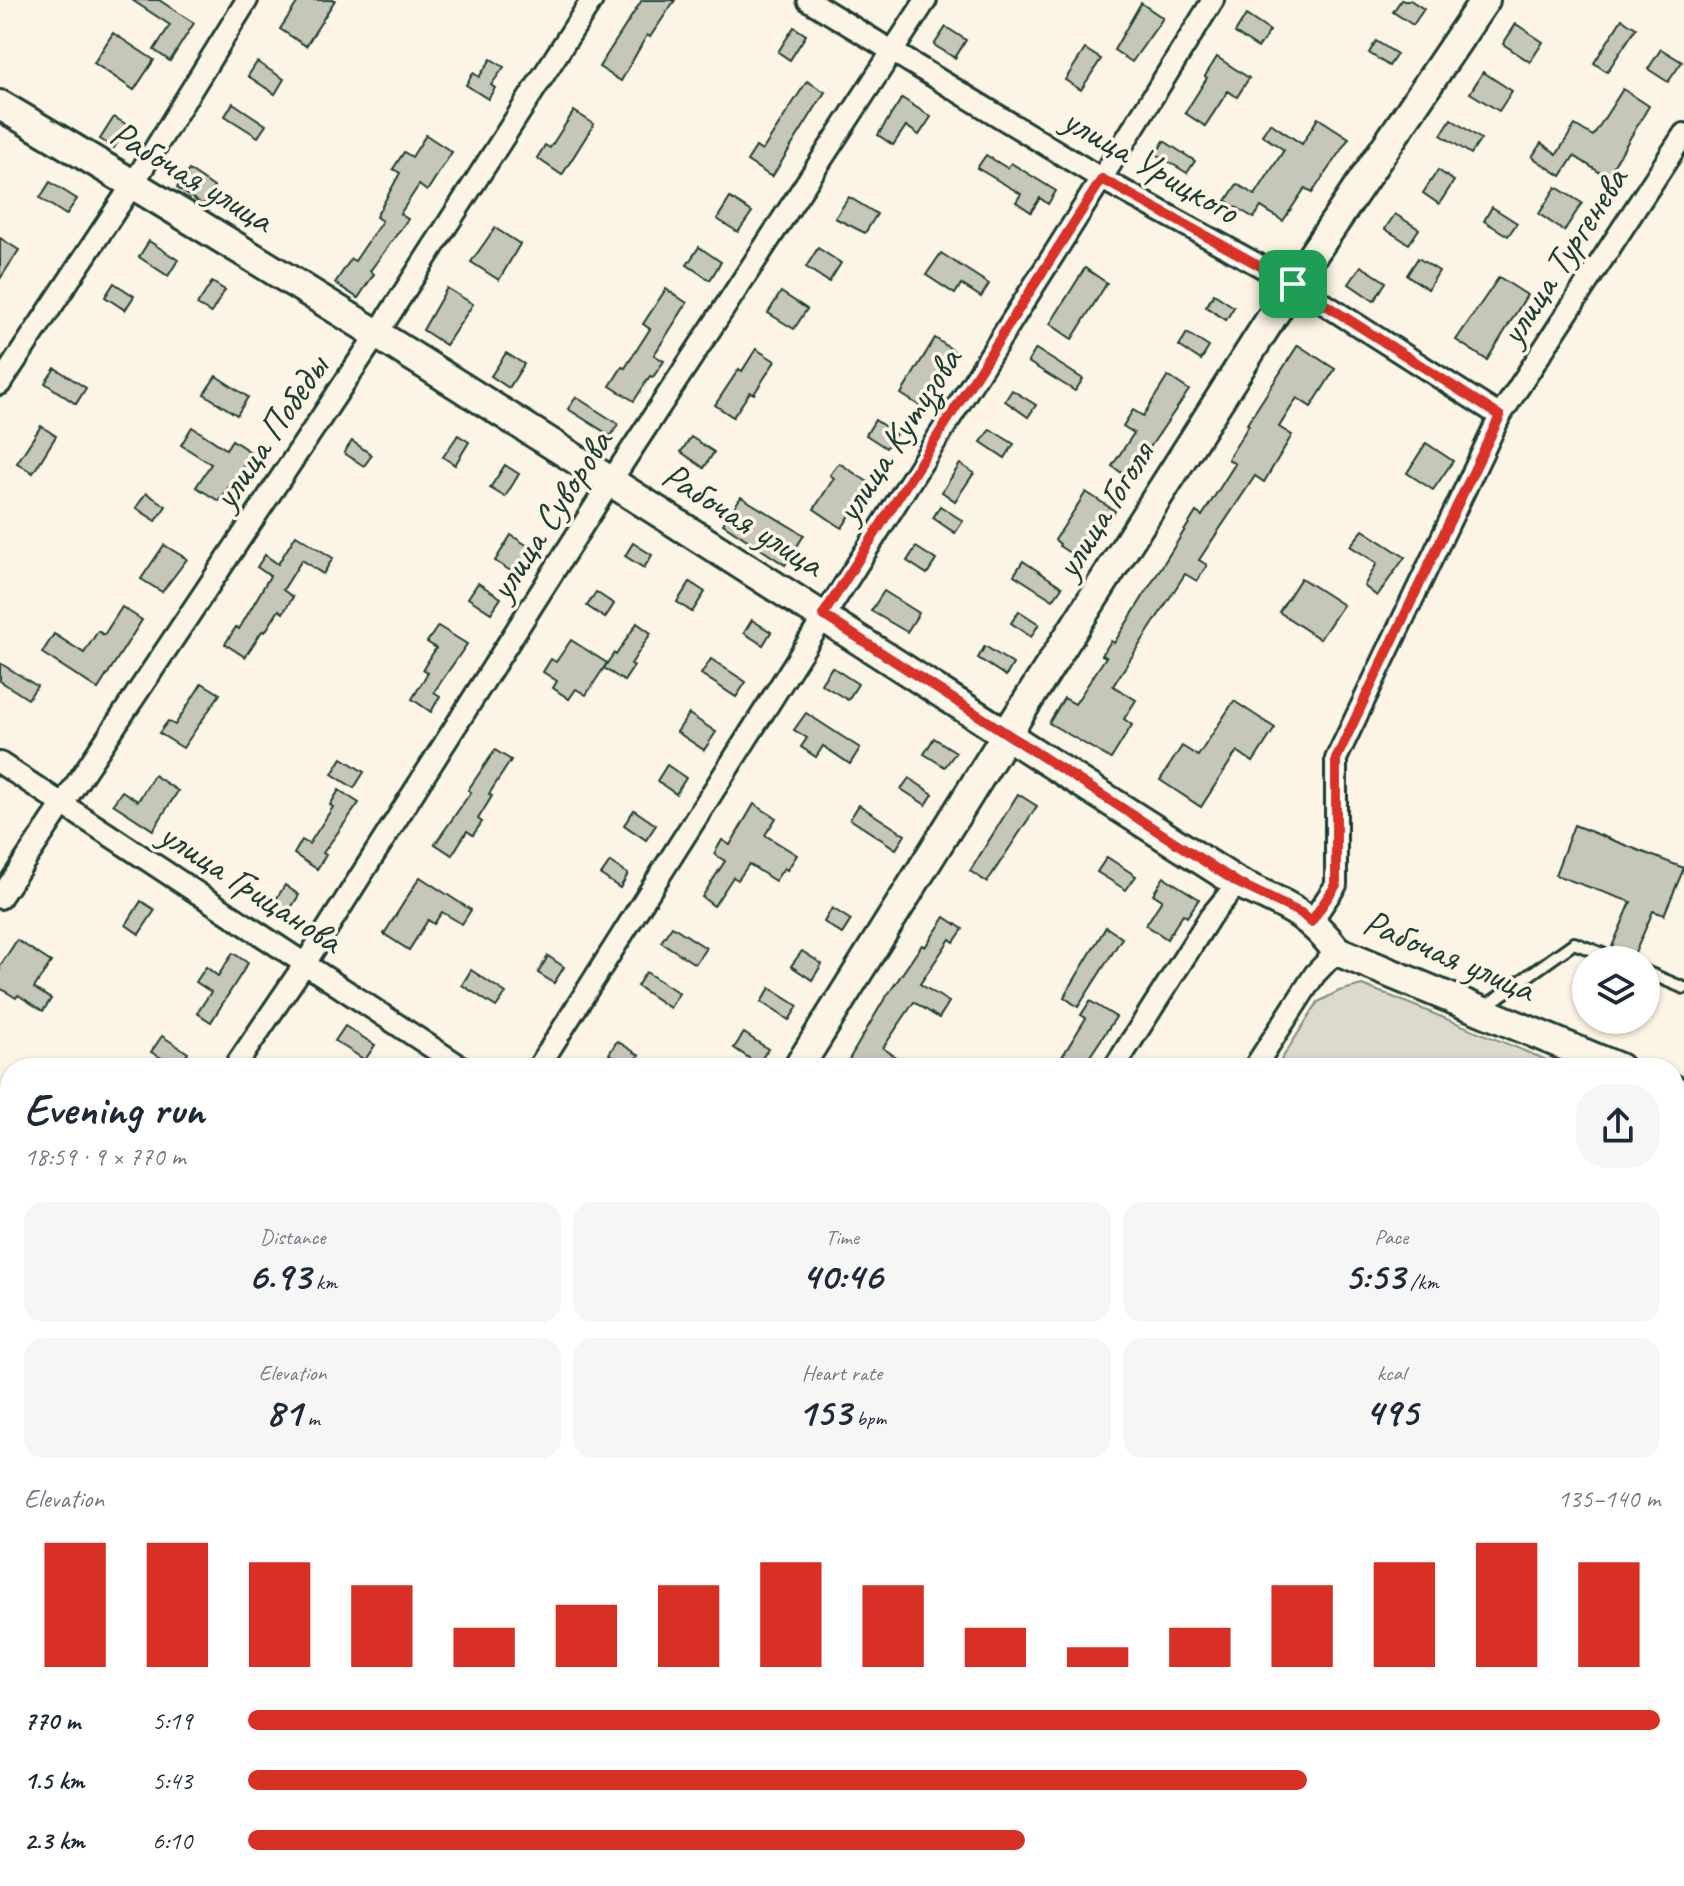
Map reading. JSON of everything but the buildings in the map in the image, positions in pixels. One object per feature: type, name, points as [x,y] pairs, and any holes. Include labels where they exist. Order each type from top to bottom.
[{"type":"street","points":[[0,384],[133,184],[247,0]]},
{"type":"street","name":"улица Победы","points":[[0,898],[377,334],[592,0]]},
{"type":"street","name":"улица Урицкого","points":[[808,0],[1102,179],[1293,284],[1500,416]]},
{"type":"street","name":"улица Суворова","points":[[241,1058],[306,962],[611,481],[926,0]]},
{"type":"street","name":"улица Кутузова","points":[[544,1058],[1213,0]]},
{"type":"street","name":"улица Гоголя","points":[[804,1058],[1293,284],[1485,0]]},
{"type":"street","name":"Рабочая улица","points":[[0,105],[377,334],[611,481],[1238,883],[1301,913],[1337,951],[1595,1058]]},
{"type":"street","name":"улица Тургенева","points":[[1311,922],[1336,885],[1336,759],[1500,416],[1684,134]]},
{"type":"street","name":"улица Грицанова","points":[[0,763],[448,1058]]},
{"type":"street","points":[[1120,1058],[1210,917],[1238,883]]},
{"type":"street","points":[[1260,1058],[1315,974],[1337,951]]},
{"type":"lane","points":[[1480,1010],[1574,943],[1582,946]]},
{"type":"lane","points":[[1660,978],[1684,988]]},
{"type":"shaded area","points":[[1362,985],[1541,1058],[1282,1058],[1318,1002],[1339,991]]},
{"type":"route","points":[[1102,179],[1293,284],[1500,416],[1336,759],[1336,885],[1311,922],[1301,913],[1238,883],[823,615],[1102,179]]}]
